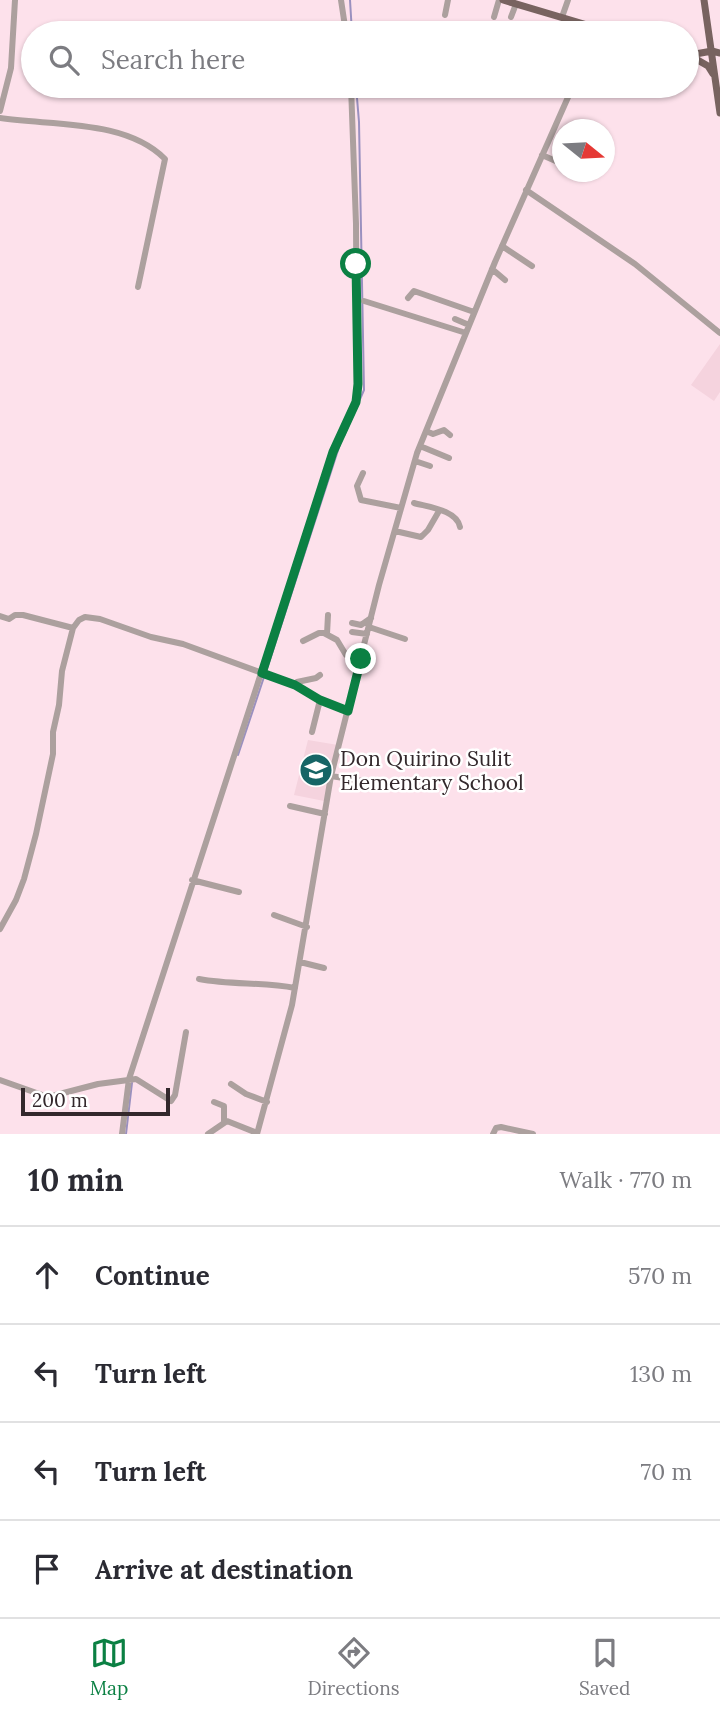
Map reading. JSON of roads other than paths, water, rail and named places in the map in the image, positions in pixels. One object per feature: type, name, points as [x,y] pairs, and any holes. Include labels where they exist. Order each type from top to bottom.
[{"type":"main road","points":[[501,0],[572,21]]},
{"type":"main road","points":[[704,0],[716,52],[720,113]]},
{"type":"main road","points":[[699,61],[717,76]]},
{"type":"street","points":[[0,111],[11,68],[15,0]]},
{"type":"street","points":[[341,0],[344,21]]},
{"type":"street","points":[[445,15],[447,0]]},
{"type":"street","points":[[494,16],[501,0]]},
{"type":"street","points":[[562,17],[568,0]]},
{"type":"street","points":[[511,17],[516,4]]},
{"type":"street","points":[[122,1134],[129,1079],[192,880],[333,452],[357,398],[351,98]]},
{"type":"street","points":[[208,1134],[224,1122],[230,1122],[257,1134],[295,988],[331,776],[415,461],[492,269],[568,98]]},
{"type":"street","points":[[0,118],[92,126],[139,142],[165,159],[138,287]]},
{"type":"street","points":[[542,155],[552,159]]},
{"type":"street","points":[[526,190],[635,264],[720,333]]},
{"type":"street","points":[[502,246],[532,266]]},
{"type":"street","points":[[492,269],[505,280]]},
{"type":"street","points":[[478,281],[487,281]]},
{"type":"street","points":[[408,298],[414,291],[474,312]]},
{"type":"street","points":[[364,301],[466,332]]},
{"type":"street","points":[[455,319],[469,325]]},
{"type":"street","points":[[426,431],[433,434],[444,430],[450,435]]},
{"type":"street","points":[[420,446],[449,458]]},
{"type":"street","points":[[415,461],[430,466]]},
{"type":"street","points":[[363,473],[357,486],[361,500],[401,508]]},
{"type":"street","points":[[414,503],[455,516],[460,527]]},
{"type":"street","points":[[395,531],[421,537],[439,511]]},
{"type":"street","points":[[0,616],[9,619],[15,615],[23,615],[72,628]]},
{"type":"street","points":[[327,634],[328,615]]},
{"type":"street","points":[[0,929],[24,879],[36,834],[53,754],[53,732],[62,671],[72,628],[79,620],[85,617],[100,619],[150,637],[183,644],[295,685],[320,700],[348,711]]},
{"type":"street","points":[[352,623],[361,625],[371,618]]},
{"type":"street","points":[[352,632],[368,631],[405,639]]},
{"type":"street","points":[[303,641],[319,633],[327,634],[337,640],[346,654],[361,659]]},
{"type":"street","points":[[295,685],[320,675]]},
{"type":"street","points":[[312,732],[320,700]]},
{"type":"street","points":[[331,776],[388,785]]},
{"type":"street","points":[[290,806],[325,814]]},
{"type":"street","points":[[192,880],[239,892]]},
{"type":"street","points":[[274,915],[307,928]]},
{"type":"street","points":[[300,962],[324,968]]},
{"type":"street","points":[[199,979],[228,984],[263,983],[295,988]]},
{"type":"street","points":[[0,1080],[48,1097],[136,1079],[165,1098],[173,1100],[186,1032]]},
{"type":"street","points":[[231,1084],[246,1094],[267,1102]]},
{"type":"street","points":[[214,1102],[224,1106],[224,1122]]},
{"type":"street","points":[[493,1134],[496,1128],[501,1127],[533,1134]]},
{"type":"waterway","points":[[350,0],[351,21]]},
{"type":"waterway","points":[[344,436],[364,390],[357,98]]},
{"type":"waterway","points":[[266,672],[341,441]]},
{"type":"waterway","points":[[238,755],[264,677]]},
{"type":"waterway","points":[[126,1134],[132,1083]]},
{"type":"place","name":"Don Quirino Sulit Elementary School","points":[[316,770]]}]
